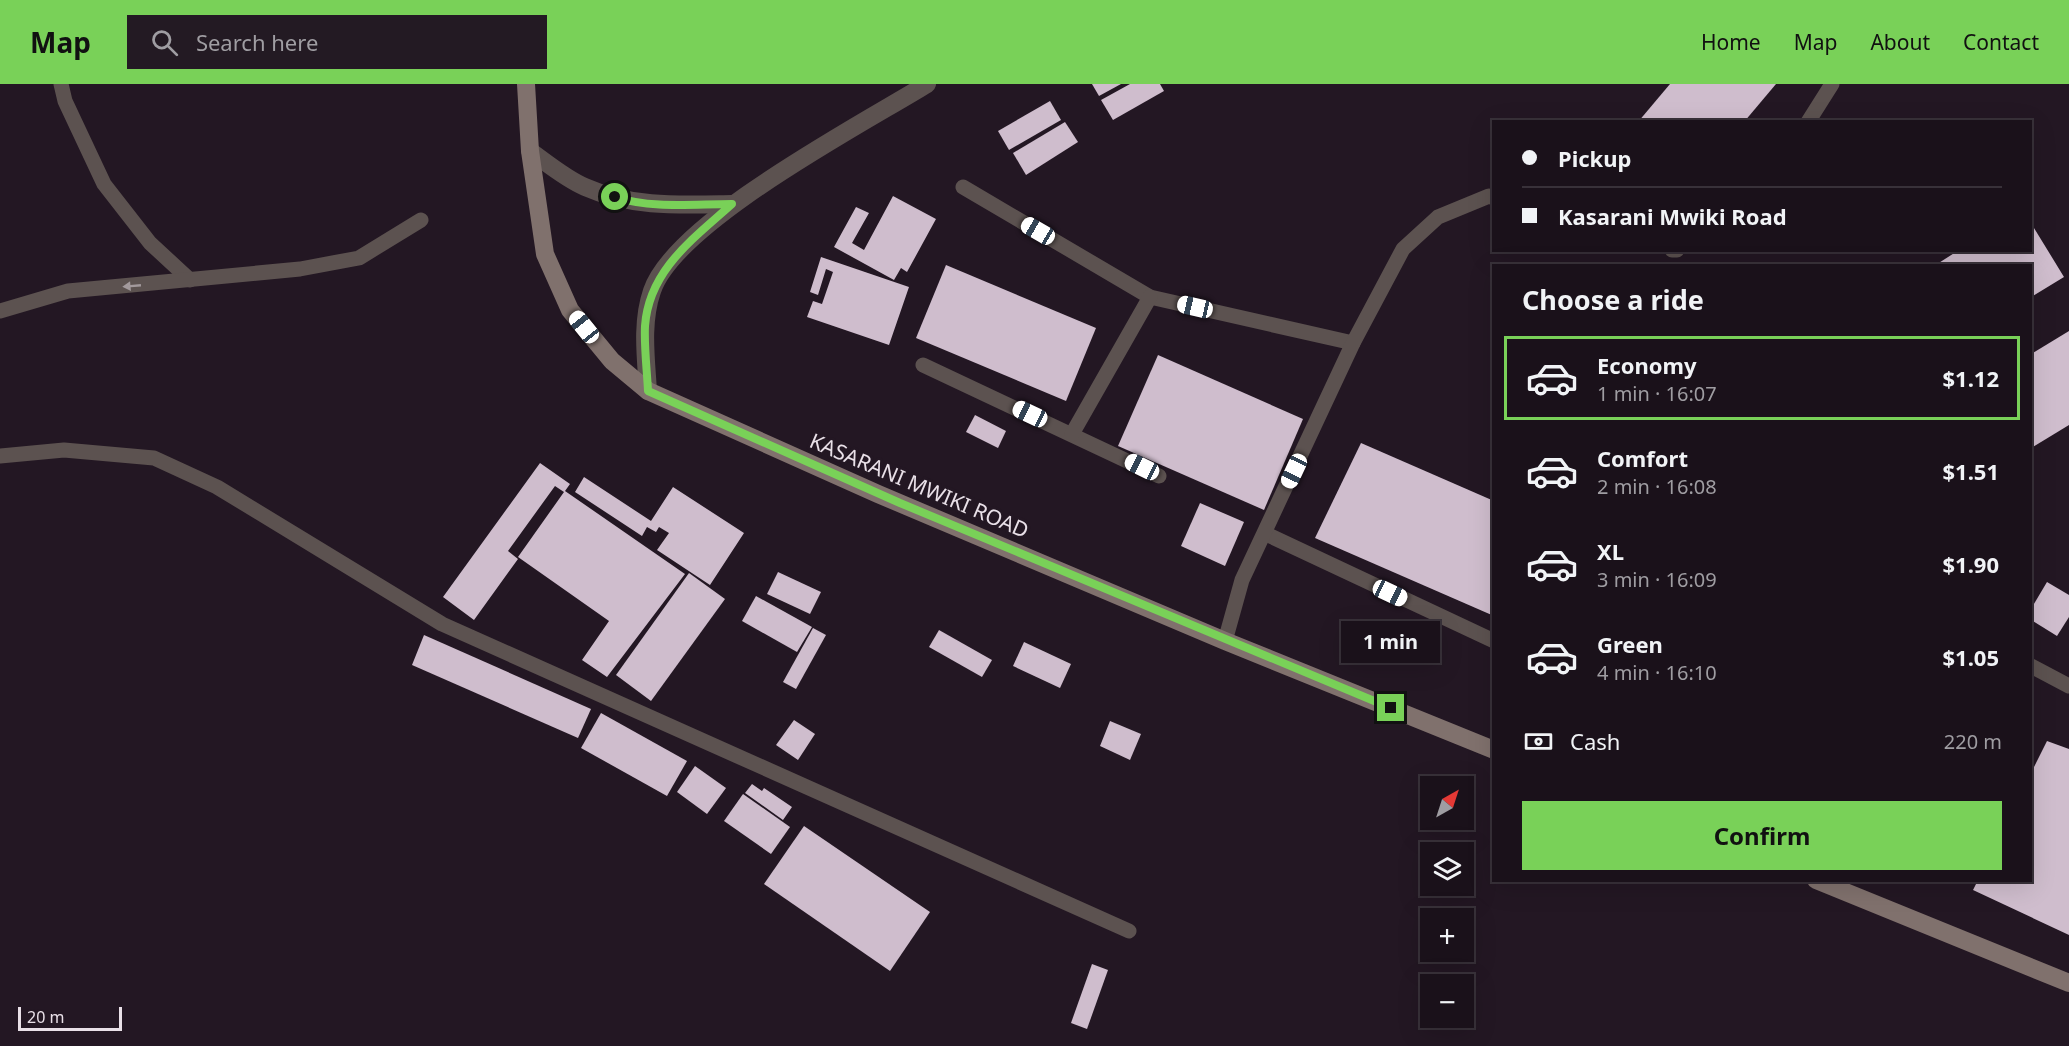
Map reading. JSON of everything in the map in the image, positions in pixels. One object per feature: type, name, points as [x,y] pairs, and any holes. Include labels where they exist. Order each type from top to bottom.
[{"type":"main road","name":"KASARANI MWIKI ROAD","points":[[526,84],[530,151],[546,254],[570,310],[612,361],[648,391],[878,494],[1225,641],[1492,749]]},
{"type":"main road","points":[[1821,882],[2069,983]]},
{"type":"street","points":[[648,391],[645,325],[652,290],[667,264],[732,204],[927,84]]},
{"type":"street","points":[[530,151],[584,187],[630,202],[669,205],[732,204]]},
{"type":"lane","points":[[61,84],[65,101],[104,184],[150,243],[190,280]]},
{"type":"lane","points":[[1809,120],[1832,84]]},
{"type":"lane","points":[[963,187],[1150,297],[1353,343]]},
{"type":"lane","points":[[1225,641],[1242,580],[1266,534],[1353,343],[1404,249],[1437,217],[1489,196],[1492,197]]},
{"type":"lane","points":[[0,311],[68,291],[300,269],[359,258],[421,220]]},
{"type":"lane","points":[[1072,434],[1150,297]]},
{"type":"lane","points":[[923,364],[1159,476]]},
{"type":"lane","points":[[0,456],[64,450],[154,458],[217,487],[442,624],[1129,931]]},
{"type":"lane","points":[[1266,534],[1492,640]]},
{"type":"lane","points":[[2032,667],[2069,686]]},
{"type":"building","points":[[1092,84],[1121,84],[1099,96]]},
{"type":"building","points":[[1130,84],[1160,84],[1164,91],[1113,120],[1101,100]]},
{"type":"building","points":[[1670,84],[1776,84],[1746,120],[1640,120]]},
{"type":"building","points":[[1050,101],[1061,120],[1009,150],[998,131]]},
{"type":"building","points":[[1065,122],[1078,142],[1026,175],[1013,153]]},
{"type":"building","points":[[893,196],[936,219],[907,272],[901,268],[894,280],[834,247],[856,207],[869,213],[852,243],[864,250]]},
{"type":"building","points":[[2032,225],[2064,277],[2032,296],[2032,264],[1937,264],[1956,252],[2032,252]]},
{"type":"building","points":[[821,257],[909,287],[889,345],[807,317],[813,301],[822,304],[833,272],[826,269],[818,295],[810,292]]},
{"type":"building","points":[[946,265],[1096,328],[1066,401],[916,338]]},
{"type":"building","points":[[2069,331],[2069,425],[2032,447],[2032,353]]},
{"type":"building","points":[[1158,355],[1303,419],[1264,510],[1118,446]]},
{"type":"building","points":[[975,415],[1006,431],[998,448],[966,432]]},
{"type":"building","points":[[1361,443],[1492,500],[1492,615],[1315,538]]},
{"type":"building","points":[[540,463],[570,484],[565,491],[685,574],[607,677],[582,660],[609,621],[518,557],[564,492],[555,486],[508,551],[518,559],[474,620],[443,597]]},
{"type":"building","points":[[584,477],[651,521],[673,487],[744,533],[710,585],[657,550],[669,533],[659,527],[656,532],[647,527],[642,536],[575,492]]},
{"type":"building","points":[[1200,503],[1244,522],[1225,566],[1181,546]]},
{"type":"building","points":[[778,572],[821,592],[810,614],[767,594]]},
{"type":"building","points":[[689,573],[725,599],[651,701],[616,675]]},
{"type":"building","points":[[2047,582],[2069,595],[2069,617],[2057,636],[2032,621],[2032,607]]},
{"type":"building","points":[[756,596],[812,627],[797,652],[742,621]]},
{"type":"building","points":[[813,628],[826,635],[796,689],[783,682]]},
{"type":"building","points":[[939,630],[992,660],[982,677],[929,647]]},
{"type":"building","points":[[424,635],[591,709],[578,738],[412,665]]},
{"type":"building","points":[[1024,642],[1071,664],[1060,688],[1013,666]]},
{"type":"building","points":[[601,713],[687,761],[667,796],[581,748]]},
{"type":"building","points":[[794,720],[815,734],[798,760],[776,745]]},
{"type":"building","points":[[1110,721],[1141,734],[1130,760],[1100,746]]},
{"type":"building","points":[[2047,741],[2069,749],[2069,935],[1973,890],[1977,882],[2032,882],[2032,771]]},
{"type":"building","points":[[695,766],[726,788],[707,814],[677,792]]},
{"type":"building","points":[[752,784],[762,791],[764,788],[792,807],[783,820],[745,793]]},
{"type":"building","points":[[743,794],[790,827],[771,854],[724,821]]},
{"type":"building","points":[[804,826],[930,912],[890,971],[764,884]]},
{"type":"building","points":[[1092,964],[1108,970],[1087,1029],[1071,1023]]},
{"type":"route","points":[[615,197],[630,202],[669,205],[732,204],[667,264],[652,290],[645,325],[648,391],[900,503],[1225,641],[1391,708]]}]
